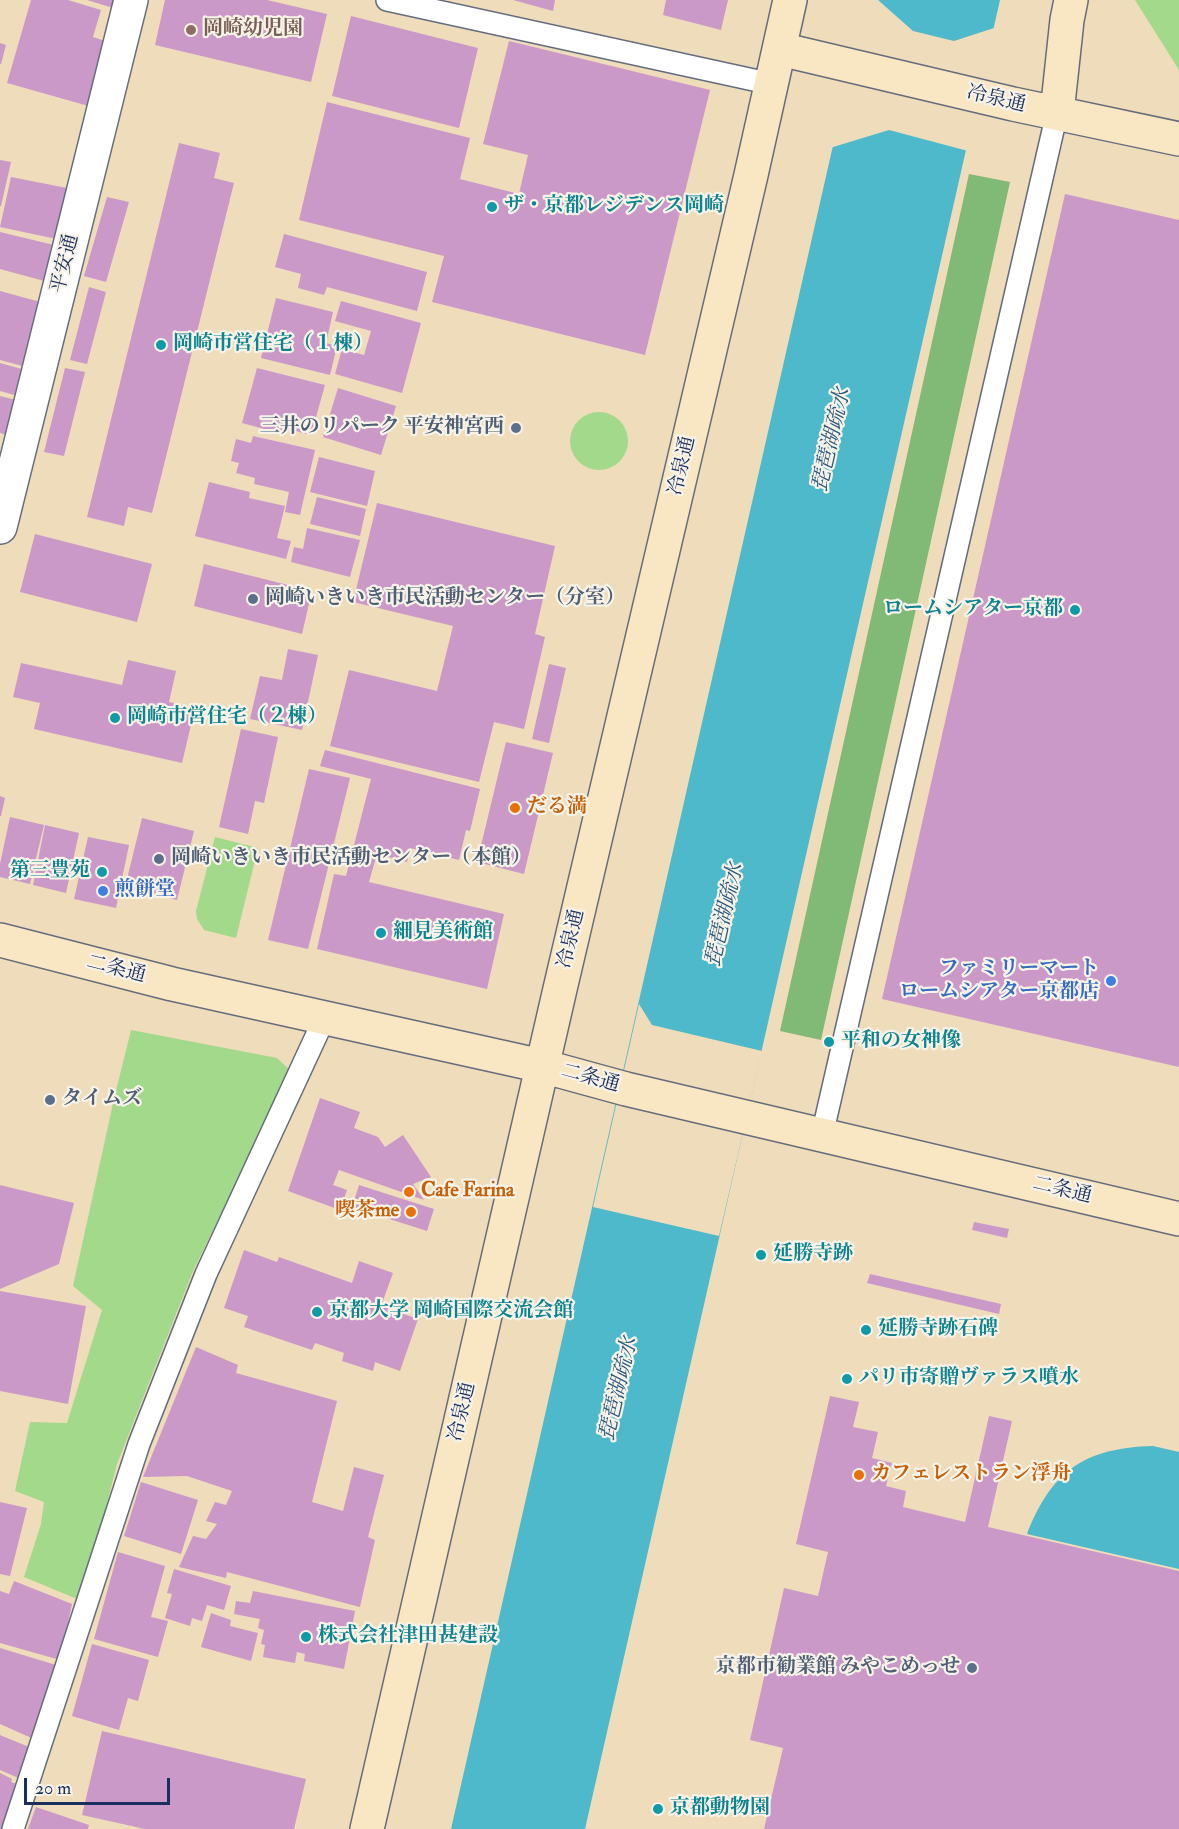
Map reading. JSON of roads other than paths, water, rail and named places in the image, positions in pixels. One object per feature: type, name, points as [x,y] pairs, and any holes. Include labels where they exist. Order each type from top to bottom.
[{"type":"street","name":"平安通","points":[[0,527],[131,0]]},
{"type":"street","name":"冷泉通","points":[[367,1829],[790,0]]},
{"type":"street","points":[[1057,113],[1071,0]]},
{"type":"street","name":"冷泉通","points":[[780,49],[1003,102],[1179,139]]},
{"type":"street","name":"二条通","points":[[0,940],[172,984],[542,1066],[1179,1219]]},
{"type":"lane","points":[[387,0],[772,84]]},
{"type":"lane","points":[[822,1135],[1057,113]]},
{"type":"lane","points":[[13,1829],[139,1444],[206,1274],[325,1017]]},
{"type":"water","name":"琵琶湖疏水","points":[[866,0],[1000,0],[585,1829],[451,1829]]},
{"type":"water","points":[[1153,1446],[1179,1452],[1179,1569],[1027,1534],[1048,1494],[1074,1467],[1108,1452]]},
{"type":"place","name":"岡崎幼児園","points":[[191,30]]},
{"type":"place","name":"ザ・京都レジデンス岡崎","points":[[492,207]]},
{"type":"place","name":"岡崎市営住宅（１棟）","points":[[161,345]]},
{"type":"place","name":"三井のリパーク 平安神宮西","points":[[516,428]]},
{"type":"place","name":"岡崎いきいき市民活動センター（分室）","points":[[253,599]]},
{"type":"place","name":"ロームシアター京都","points":[[1075,610]]},
{"type":"place","name":"岡崎市営住宅（２棟）","points":[[115,718]]},
{"type":"place","name":"だる満","points":[[515,808]]},
{"type":"place","name":"岡崎いきいき市民活動センター（本館）","points":[[159,859]]},
{"type":"place","name":"第三豊苑","points":[[102,872]]},
{"type":"place","name":"煎餅堂","points":[[103,891]]},
{"type":"place","name":"細見美術館","points":[[381,933]]},
{"type":"place","name":"ファミリーマート ロームシアター京都店","points":[[1111,981]]},
{"type":"place","name":"平和の女神像","points":[[829,1042]]},
{"type":"place","name":"タイムズ","points":[[50,1100]]},
{"type":"place","name":"Cafe Farina","points":[[409,1192]]},
{"type":"place","name":"喫茶me","points":[[411,1212]]},
{"type":"place","name":"延勝寺跡","points":[[761,1255]]},
{"type":"place","name":"京都大学 岡崎国際交流会館","points":[[317,1312]]},
{"type":"place","name":"延勝寺跡石碑","points":[[866,1330]]},
{"type":"place","name":"パリ市寄贈ヴァラス噴水","points":[[847,1379]]},
{"type":"place","name":"カフェレストラン浮舟","points":[[859,1475]]},
{"type":"place","name":"株式会社津田甚建設","points":[[306,1637]]},
{"type":"place","name":"京都市勧業館 みやこめっせ","points":[[972,1668]]},
{"type":"place","name":"京都動物園","points":[[658,1809]]}]
